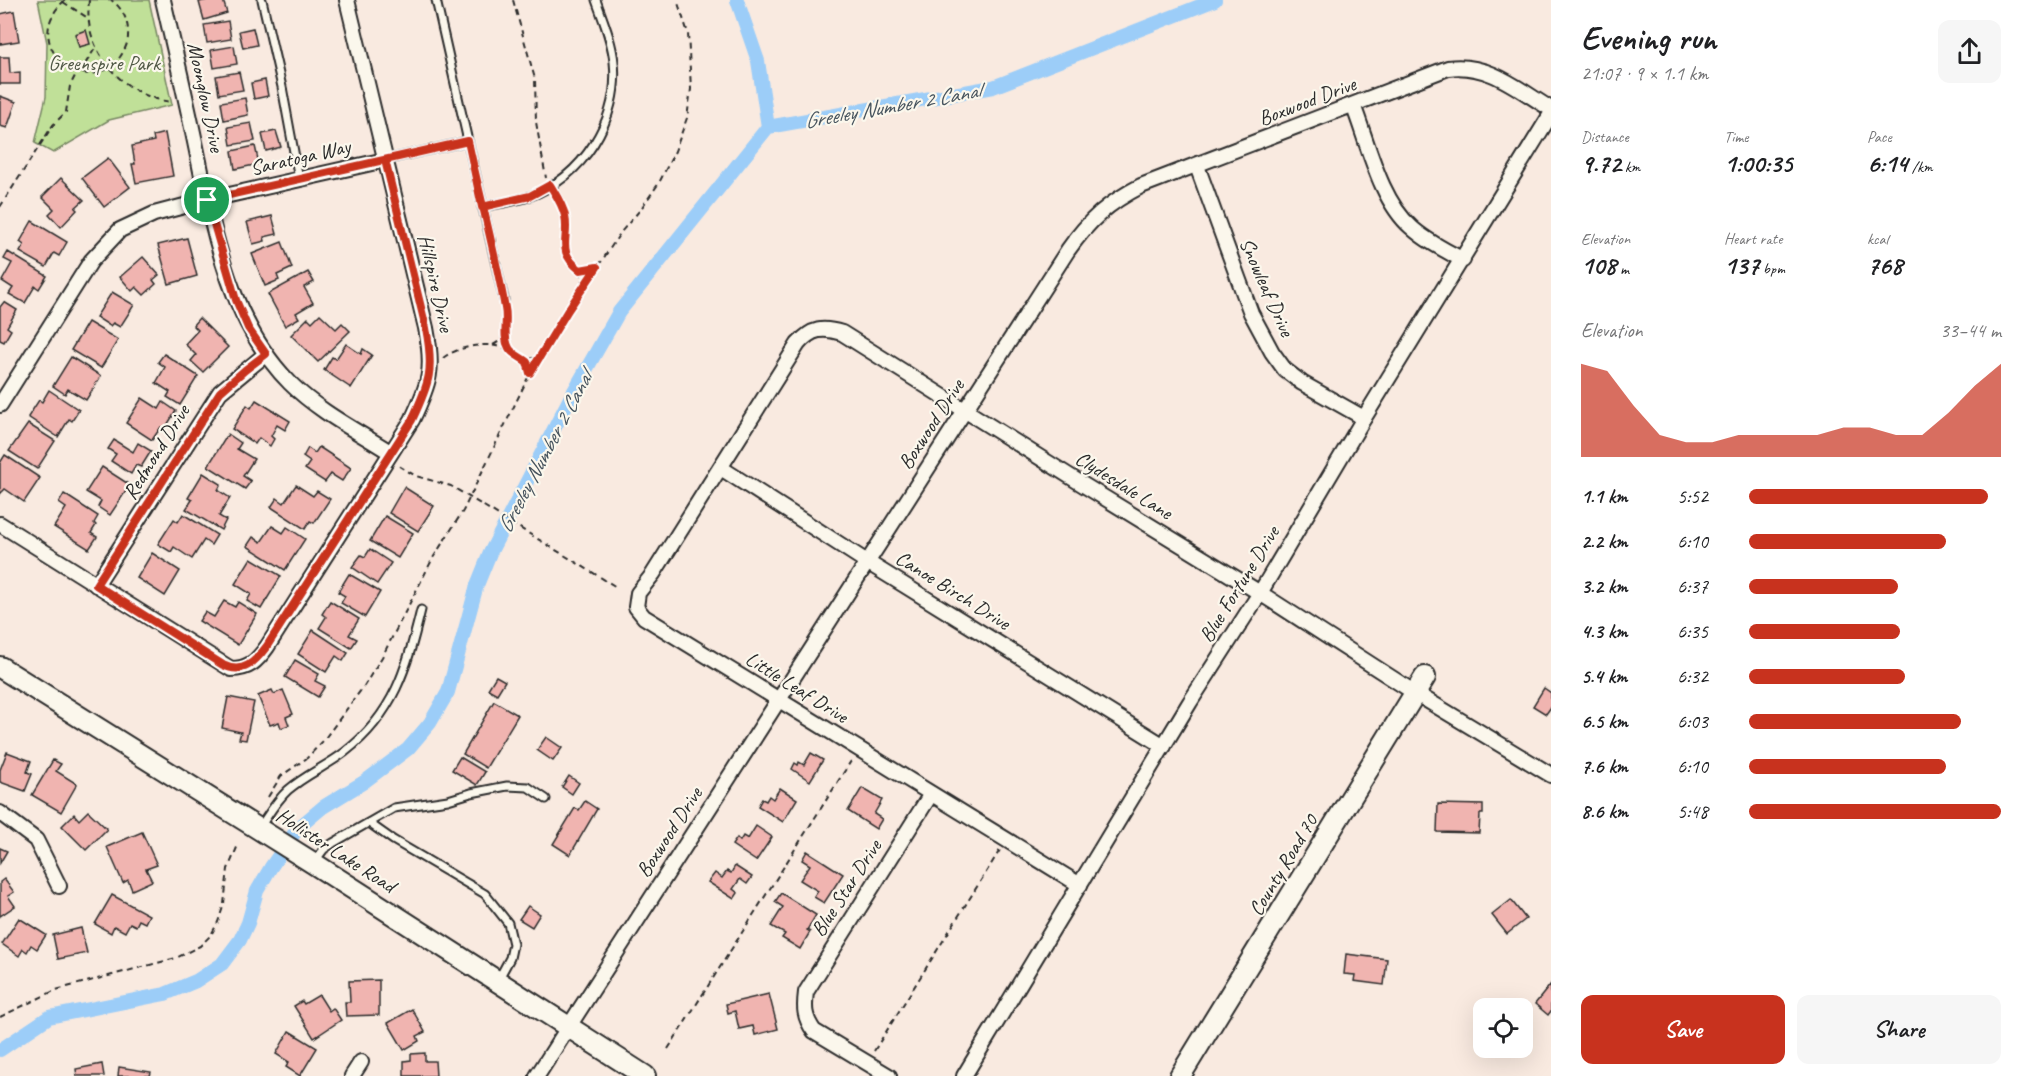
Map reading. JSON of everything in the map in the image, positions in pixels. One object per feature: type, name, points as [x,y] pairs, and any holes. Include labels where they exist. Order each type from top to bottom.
[{"type":"street","name":"Moonglow Drive","points":[[163,0],[207,200],[236,300],[248,328],[266,354],[291,383],[314,404],[390,453]]},
{"type":"street","name":"Hillspire Drive","points":[[96,585],[223,665],[231,669],[242,669],[253,664],[267,646],[412,420],[423,396],[431,372],[431,352],[347,0]]},
{"type":"street","name":"Boxwood Drive","points":[[537,1076],[1082,230],[1100,212],[1118,198],[1141,186],[1448,68],[1479,68],[1551,109]]},
{"type":"street","points":[[1353,105],[1382,182],[1395,209],[1412,228],[1463,260]]},
{"type":"street","name":"Blue Fortune Drive","points":[[964,1076],[1190,702],[1260,593],[1364,418],[1551,114]]},
{"type":"street","name":"Saratoga Way","points":[[0,405],[91,261],[104,244],[129,224],[154,214],[207,200],[385,160]]},
{"type":"street","name":"Snowleaf Drive","points":[[1197,166],[1251,314],[1272,352],[1285,370],[1302,383],[1364,418]]},
{"type":"street","name":"Clydesdale Lane","points":[[721,468],[798,344],[815,331],[828,328],[842,333],[1260,593],[1420,685],[1551,775]]},
{"type":"street","name":"Redmond Drive","points":[[96,585],[220,392],[266,354]]},
{"type":"street","name":"Canoe Birch Drive","points":[[721,468],[867,562],[1164,746]]},
{"type":"street","name":"Little Leaf Drive","points":[[721,468],[653,574],[638,593],[636,607],[644,617],[1080,885]]},
{"type":"street","points":[[0,524],[96,585]]},
{"type":"street","name":"Hollister Lake Road","points":[[0,667],[309,860],[645,1076]]},
{"type":"street","name":"County Road 70","points":[[1180,1076],[1420,685]]},
{"type":"street","name":"Blue Star Drive","points":[[889,1076],[814,1031],[806,1021],[804,1009],[806,992],[931,794]]},
{"type":"street","points":[[0,813],[36,840],[59,886]]},
{"type":"street","points":[[352,1076],[361,1062]]},
{"type":"lane","points":[[262,0],[282,87],[299,179]]},
{"type":"lane","points":[[436,0],[504,300]]},
{"type":"lane","points":[[482,207],[530,196],[563,177],[586,155],[607,120],[613,100],[614,72],[610,40],[596,0]]},
{"type":"lane","points":[[385,160],[468,141]]},
{"type":"lane","points":[[263,832],[275,803],[289,789],[344,753],[363,736],[389,704],[410,656],[421,610]]},
{"type":"lane","points":[[309,860],[333,843],[394,808],[448,800],[507,786],[528,787],[546,799]]},
{"type":"lane","points":[[369,823],[393,840],[485,894],[508,923],[513,944],[510,958],[496,982]]},
{"type":"path","points":[[89,0],[88,18],[96,47],[120,79],[148,97],[162,101],[186,101]]},
{"type":"path","points":[[88,18],[64,1],[51,18],[48,30],[49,43],[55,56],[64,66],[79,72],[91,73],[116,62],[124,51],[128,37],[128,23],[123,12],[111,0]]},
{"type":"path","points":[[513,0],[535,78],[536,122],[545,176],[565,214],[566,250],[571,262],[580,270],[583,288]]},
{"type":"path","points":[[265,802],[281,776],[307,758],[323,741],[364,686],[400,624],[433,558],[470,497],[538,357],[621,232],[659,183],[675,151],[687,118],[691,89],[688,33],[677,0]]},
{"type":"path","points":[[0,207],[53,125],[66,112],[70,86],[96,47]]},
{"type":"path","points":[[580,270],[597,267]]},
{"type":"path","points":[[504,300],[507,316],[505,334],[509,350]]},
{"type":"path","points":[[440,360],[449,354],[468,348],[491,345],[498,342],[505,334]]},
{"type":"path","points":[[491,345],[509,350],[525,360],[530,373]]},
{"type":"path","points":[[525,360],[538,357]]},
{"type":"path","points":[[399,466],[416,476],[452,486],[618,588]]},
{"type":"path","points":[[668,1049],[853,759]]},
{"type":"path","points":[[0,1017],[56,990],[176,958],[200,946],[211,935],[225,904],[228,869],[238,845]]},
{"type":"path","points":[[874,1051],[1000,850]]},
{"type":"green space","name":"Greenspire Park","points":[[38,0],[149,0],[172,105],[109,120],[53,153],[35,143],[46,97],[47,43]]},
{"type":"building","points":[[223,0],[227,13],[204,20],[199,2]]},
{"type":"building","points":[[14,11],[19,41],[0,44],[0,14]]},
{"type":"building","points":[[228,21],[231,39],[207,43],[204,25]]},
{"type":"building","points":[[253,28],[257,45],[243,48],[239,31]]},
{"type":"building","points":[[86,30],[90,44],[79,47],[75,34]]},
{"type":"building","points":[[234,46],[237,64],[214,68],[211,50]]},
{"type":"building","points":[[0,57],[9,57],[10,73],[20,72],[20,84],[0,84]]},
{"type":"building","points":[[239,72],[243,90],[219,94],[216,76]]},
{"type":"building","points":[[265,80],[268,96],[254,99],[251,83]]},
{"type":"building","points":[[0,96],[16,102],[7,128],[0,126]]},
{"type":"building","points":[[245,98],[248,115],[224,120],[221,102]]},
{"type":"building","points":[[251,123],[255,141],[231,145],[228,127]]},
{"type":"building","points":[[276,131],[281,147],[266,151],[262,134]]},
{"type":"building","points":[[165,133],[173,176],[136,183],[132,164],[135,164],[132,146],[154,141],[153,136]]},
{"type":"building","points":[[255,146],[259,164],[235,169],[232,151]]},
{"type":"building","points":[[108,158],[130,187],[104,207],[82,178]]},
{"type":"building","points":[[61,178],[84,200],[61,227],[49,214],[54,209],[42,197]]},
{"type":"building","points":[[272,216],[277,234],[264,237],[265,241],[253,244],[247,222]]},
{"type":"building","points":[[32,221],[67,242],[59,256],[54,253],[46,267],[20,252],[24,245],[20,242]]},
{"type":"building","points":[[187,238],[197,276],[169,284],[158,245]]},
{"type":"building","points":[[282,242],[292,268],[277,275],[279,280],[265,286],[252,254]]},
{"type":"building","points":[[8,252],[47,276],[39,289],[35,286],[25,303],[9,294],[13,288],[2,281],[12,263],[4,259]]},
{"type":"building","points":[[143,257],[159,275],[153,280],[156,284],[144,295],[136,287],[132,291],[120,277]]},
{"type":"building","points":[[308,272],[314,282],[304,287],[313,303],[296,313],[299,318],[285,326],[268,294]]},
{"type":"building","points":[[112,292],[134,305],[120,327],[113,323],[110,326],[96,317]]},
{"type":"building","points":[[4,302],[17,310],[7,327],[11,330],[4,342],[0,340],[0,307]]},
{"type":"building","points":[[320,314],[336,329],[342,323],[350,331],[318,362],[291,335],[308,318],[312,322]]},
{"type":"building","points":[[199,318],[228,347],[203,372],[191,361],[196,355],[185,344],[198,330],[193,325]]},
{"type":"building","points":[[88,322],[118,340],[101,368],[71,350]]},
{"type":"building","points":[[346,344],[361,354],[363,349],[372,355],[351,388],[324,370],[332,357],[336,359]]},
{"type":"building","points":[[164,354],[198,376],[180,405],[167,397],[170,392],[156,383],[165,367],[158,362]]},
{"type":"building","points":[[71,357],[101,376],[86,400],[68,389],[65,394],[53,386]]},
{"type":"building","points":[[49,390],[79,410],[72,421],[69,419],[58,437],[28,417],[39,400],[42,402]]},
{"type":"building","points":[[142,398],[159,409],[163,402],[176,411],[164,430],[161,427],[152,440],[126,423]]},
{"type":"building","points":[[256,400],[290,421],[285,430],[277,425],[271,436],[274,439],[270,446],[259,438],[255,444],[232,429],[247,405],[251,408]]},
{"type":"building","points":[[28,424],[55,441],[37,469],[9,451]]},
{"type":"building","points":[[228,434],[241,443],[237,449],[254,459],[243,476],[251,481],[245,489],[208,466]]},
{"type":"building","points":[[114,440],[133,452],[138,443],[151,451],[141,467],[136,465],[131,474],[111,461],[116,454],[108,449]]},
{"type":"building","points":[[319,447],[351,468],[342,481],[331,474],[325,482],[305,469],[310,462],[303,457],[308,448],[315,453]]},
{"type":"building","points":[[5,455],[40,478],[24,502],[5,489],[0,494],[0,463]]},
{"type":"building","points":[[102,467],[130,485],[110,515],[98,507],[101,501],[86,492]]},
{"type":"building","points":[[203,473],[221,484],[218,490],[230,498],[219,516],[226,520],[221,530],[186,509],[192,500],[188,498]]},
{"type":"building","points":[[296,485],[313,496],[317,491],[330,499],[314,523],[310,521],[305,529],[271,507],[277,498],[284,503]]},
{"type":"building","points":[[404,487],[434,506],[418,531],[389,513]]},
{"type":"building","points":[[64,494],[98,516],[91,533],[97,537],[89,549],[54,527],[66,508],[59,503]]},
{"type":"building","points":[[183,514],[217,535],[211,545],[204,540],[192,559],[174,547],[171,552],[158,544],[174,519],[178,522]]},
{"type":"building","points":[[385,516],[413,533],[398,558],[370,541]]},
{"type":"building","points":[[272,526],[283,533],[287,527],[305,539],[285,570],[247,546],[253,537],[261,542]]},
{"type":"building","points":[[370,549],[391,563],[377,584],[352,567],[361,555],[365,557]]},
{"type":"building","points":[[152,553],[180,571],[165,596],[137,578]]},
{"type":"building","points":[[251,558],[281,576],[261,609],[247,601],[251,594],[235,584]]},
{"type":"building","points":[[349,574],[380,592],[365,617],[341,603],[345,596],[338,592]]},
{"type":"building","points":[[224,601],[235,607],[238,602],[257,614],[238,645],[199,621],[205,612],[214,617]]},
{"type":"building","points":[[330,601],[359,619],[349,635],[357,639],[351,648],[319,628],[326,617],[322,614]]},
{"type":"building","points":[[313,630],[348,653],[343,661],[336,656],[326,672],[298,654]]},
{"type":"building","points":[[295,660],[319,674],[315,681],[325,686],[318,697],[285,677]]},
{"type":"building","points":[[496,676],[505,681],[497,694],[488,689]]},
{"type":"building","points":[[1544,688],[1551,693],[1551,707],[1546,714],[1533,706]]},
{"type":"building","points":[[272,690],[274,694],[283,690],[293,714],[286,717],[289,725],[281,728],[279,722],[270,725],[258,696]]},
{"type":"building","points":[[228,697],[254,702],[246,740],[239,739],[241,732],[222,728]]},
{"type":"building","points":[[494,701],[518,715],[486,768],[463,754]]},
{"type":"building","points":[[546,737],[562,748],[553,761],[537,750]]},
{"type":"building","points":[[7,752],[31,761],[27,772],[32,774],[25,791],[0,782],[0,770]]},
{"type":"building","points":[[811,753],[823,760],[810,781],[792,769],[795,763],[798,765],[799,762],[804,765]]},
{"type":"building","points":[[460,757],[485,772],[477,785],[452,770]]},
{"type":"building","points":[[53,760],[61,764],[56,771],[77,784],[61,812],[32,795]]},
{"type":"building","points":[[569,776],[579,783],[572,794],[562,787]]},
{"type":"building","points":[[780,788],[797,799],[783,822],[758,806],[762,799],[766,801],[769,796],[773,799]]},
{"type":"building","points":[[862,788],[882,800],[874,814],[882,819],[876,829],[848,811]]},
{"type":"building","points":[[585,801],[597,809],[570,855],[553,844],[575,808],[579,810]]},
{"type":"building","points":[[1438,804],[1483,805],[1479,833],[1437,832]]},
{"type":"building","points":[[88,811],[107,829],[86,850],[62,826],[74,814],[79,820]]},
{"type":"building","points":[[756,826],[772,837],[756,861],[732,845],[737,838],[740,841],[743,836],[748,839]]},
{"type":"building","points":[[142,832],[157,865],[146,869],[152,881],[132,890],[128,880],[123,883],[107,847]]},
{"type":"building","points":[[0,848],[7,851],[0,863]]},
{"type":"building","points":[[807,851],[843,874],[824,903],[814,897],[818,891],[800,880],[810,865],[802,860]]},
{"type":"building","points":[[735,866],[752,877],[747,884],[740,879],[733,889],[738,893],[734,899],[708,882],[715,873],[722,878],[727,871],[731,873]]},
{"type":"building","points":[[4,879],[14,892],[8,896],[15,906],[0,916],[0,882]]},
{"type":"building","points":[[781,893],[816,915],[807,930],[810,932],[800,949],[782,938],[785,934],[771,926],[783,907],[775,902]]},
{"type":"building","points":[[112,895],[149,915],[145,923],[139,920],[136,926],[130,923],[125,932],[114,926],[111,933],[95,924]]},
{"type":"building","points":[[1511,900],[1526,919],[1507,934],[1492,915]]},
{"type":"building","points":[[528,906],[540,914],[532,927],[519,919]]},
{"type":"building","points":[[19,918],[46,935],[37,949],[31,945],[27,952],[23,949],[19,956],[2,944]]},
{"type":"building","points":[[81,928],[87,953],[58,959],[53,935]]},
{"type":"building","points":[[1346,954],[1387,959],[1384,985],[1354,981],[1355,975],[1344,974]]},
{"type":"building","points":[[379,980],[379,1015],[346,1016],[345,1002],[350,1002],[349,981]]},
{"type":"building","points":[[1551,984],[1551,1011],[1548,1015],[1535,1004]]},
{"type":"building","points":[[769,994],[778,1029],[755,1035],[753,1026],[739,1029],[735,1011],[728,1013],[726,1004]]},
{"type":"building","points":[[319,995],[329,1011],[333,1008],[341,1020],[314,1038],[294,1006],[302,1001],[304,1004]]},
{"type":"building","points":[[412,1009],[425,1032],[417,1036],[419,1041],[404,1050],[388,1023]]},
{"type":"building","points":[[289,1031],[317,1048],[300,1076],[286,1067],[289,1062],[276,1054]]},
{"type":"building","points":[[425,1053],[425,1061],[435,1061],[436,1076],[404,1076],[404,1061],[411,1060],[411,1054]]},
{"type":"building","points":[[102,1064],[104,1076],[77,1076],[76,1069]]},
{"type":"building","points":[[119,1067],[151,1072],[150,1076],[118,1076]]},
{"type":"waterway","points":[[737,0],[758,61],[768,127]]},
{"type":"waterway","name":"Greeley Number 2 Canal","points":[[0,1050],[49,1017],[165,994],[196,981],[222,964],[240,940],[248,923],[257,891],[298,828],[323,807],[364,782],[408,749],[430,723],[448,692],[477,585],[490,553],[570,398],[619,312],[768,127],[993,87],[1215,0]]},
{"type":"route","points":[[207,200],[236,300],[248,328],[266,354],[220,392],[211,404],[96,585],[223,665],[231,669],[242,669],[253,664],[267,646],[412,420],[431,372],[431,352],[426,328],[385,160],[468,141],[482,207],[506,309],[505,334],[509,350],[527,362],[530,373],[597,267],[580,270],[571,262],[564,245],[565,214],[550,185],[530,196],[482,207],[468,141],[207,200]]}]
